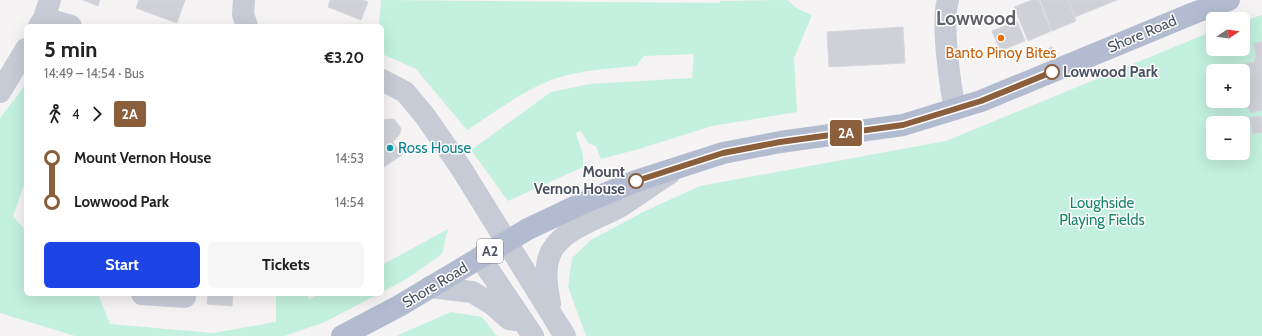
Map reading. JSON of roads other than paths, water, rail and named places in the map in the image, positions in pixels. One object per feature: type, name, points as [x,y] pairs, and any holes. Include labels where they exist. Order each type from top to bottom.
[{"type":"main road","name":"Shore Road","points":[[342,336],[364,326],[528,229],[583,203],[636,181],[723,153],[780,142],[903,125],[981,101],[1229,0]]},
{"type":"street","points":[[244,0],[243,14],[246,24]]},
{"type":"street","points":[[948,0],[946,18],[948,52],[955,109]]},
{"type":"street","points":[[44,15],[65,24]]},
{"type":"street","points":[[0,92],[24,51]]},
{"type":"street","points":[[384,81],[405,92],[425,116],[461,168],[565,336]]},
{"type":"street","points":[[550,310],[547,285],[547,268],[552,250],[566,236],[620,207],[682,165]]},
{"type":"street","points":[[480,257],[528,328]]},
{"type":"street","points":[[430,288],[472,292],[492,304],[509,319],[528,328]]},
{"type":"street","points":[[171,296],[185,296]]},
{"type":"place","name":"Banto Pinoy Bites","points":[[1001,38]]},
{"type":"place","name":"Lowwood Park","points":[[1052,72]]},
{"type":"place","name":"Ross House","points":[[390,148]]},
{"type":"place","name":"Mount Vernon House","points":[[636,181]]},
{"type":"district","name":"Lowwood","points":[[976,18]]},
{"type":"park label","name":"Loughside Playing Fields","points":[[1102,212]]}]
